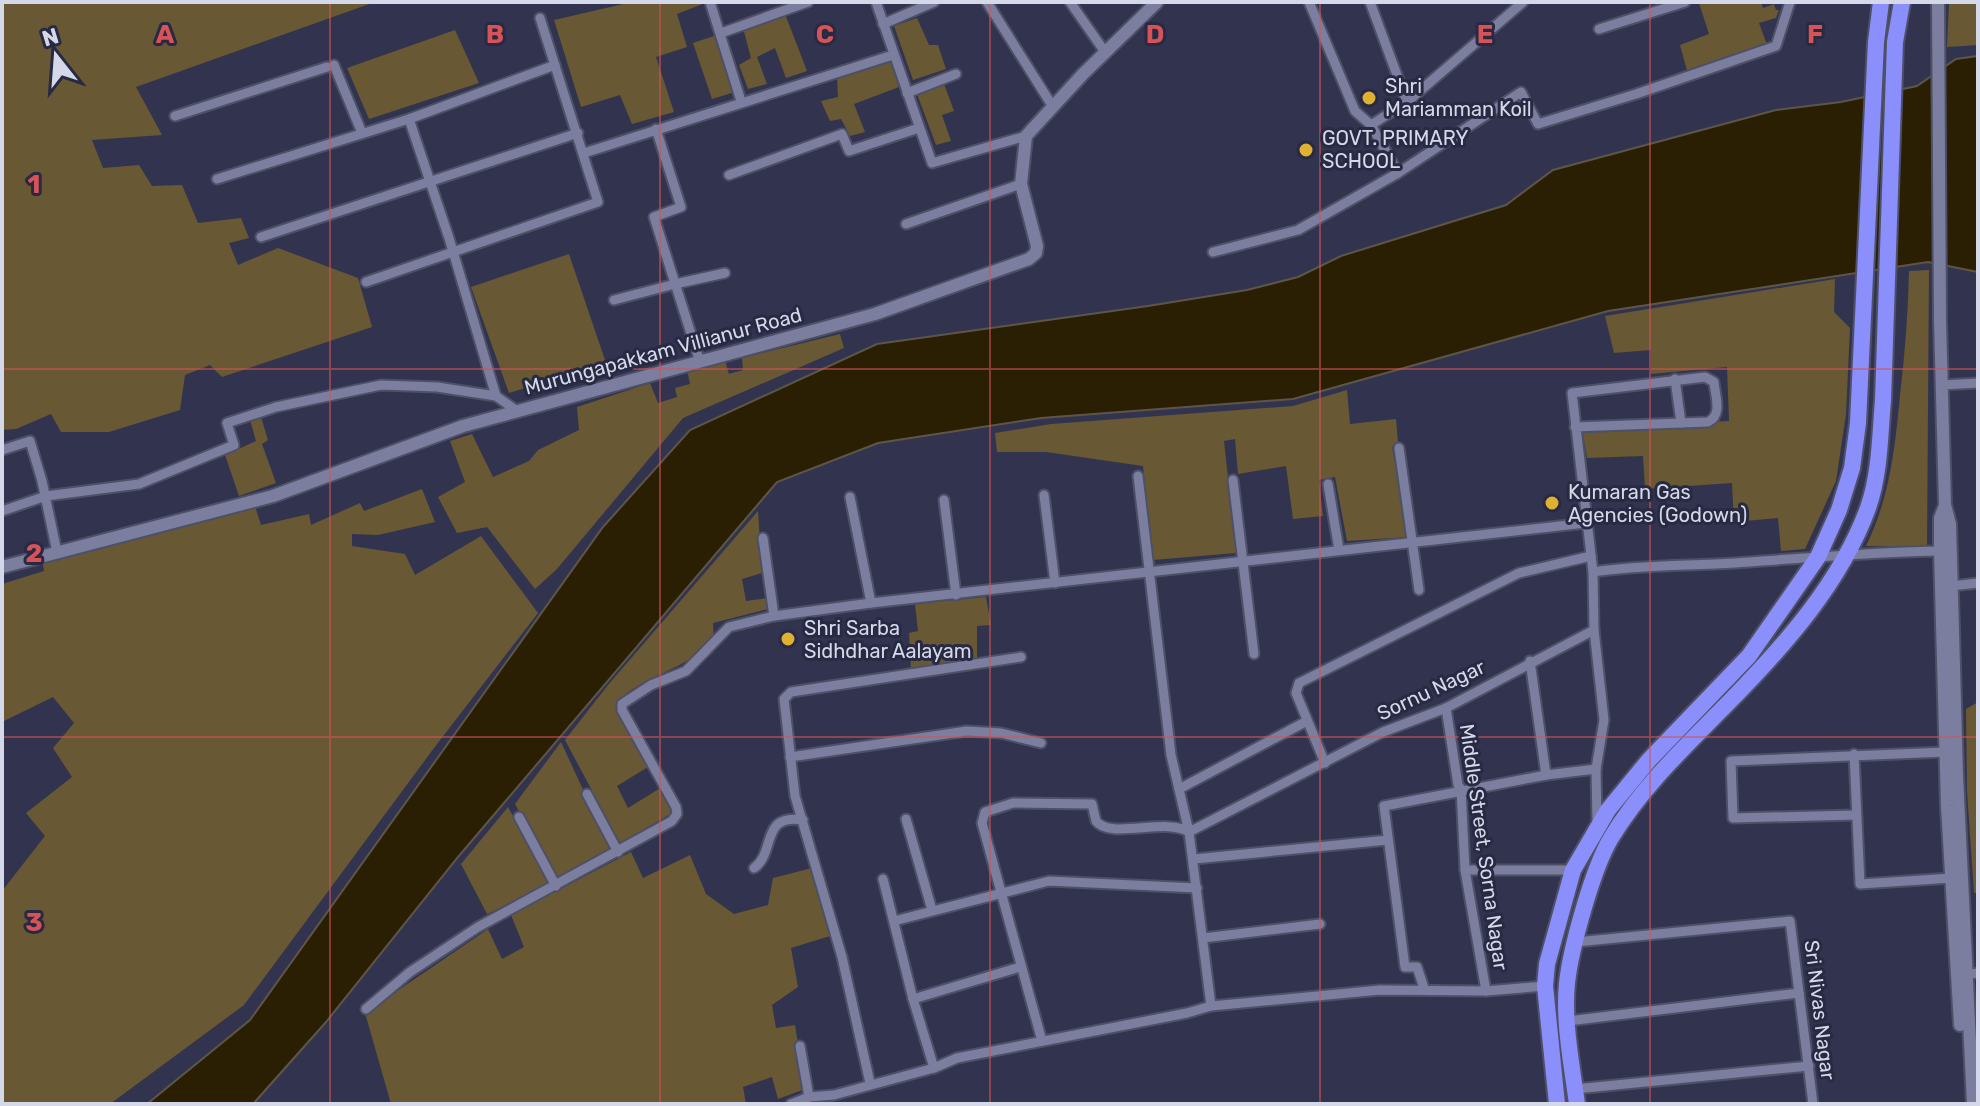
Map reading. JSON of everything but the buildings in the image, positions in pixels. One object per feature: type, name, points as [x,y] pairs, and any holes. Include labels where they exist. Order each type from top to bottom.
[{"type":"highway","points":[[1557,1104],[1545,986],[1550,953],[1573,870],[1608,810],[1649,760],[1749,656],[1818,557],[1839,510],[1852,468],[1863,351],[1876,42],[1881,2]]},
{"type":"highway","points":[[1576,1097],[1567,984],[1589,894],[1610,839],[1669,761],[1801,625],[1846,553],[1868,507],[1879,456],[1895,42],[1902,2]]},
{"type":"street","points":[[710,2],[741,101]]},
{"type":"street","points":[[721,33],[808,2]]},
{"type":"street","points":[[876,2],[932,163],[1026,136],[1157,2]]},
{"type":"street","points":[[883,24],[934,2]]},
{"type":"street","points":[[987,2],[1053,107]]},
{"type":"street","points":[[1070,2],[1105,52]]},
{"type":"street","points":[[1309,2],[1355,111],[1371,125],[1398,173]]},
{"type":"street","points":[[1370,2],[1407,102]]},
{"type":"street","points":[[1371,125],[1407,102],[1523,2]]},
{"type":"street","points":[[1599,29],[1685,2]]},
{"type":"street","points":[[1213,252],[1298,230],[1398,173],[1521,92],[1538,124],[1776,46],[1790,2]]},
{"type":"street","points":[[1938,2],[1940,321],[1945,505],[1940,518],[1951,586],[1973,1104]]},
{"type":"street","points":[[366,282],[598,202],[540,18]]},
{"type":"street","points":[[584,153],[893,55]]},
{"type":"street","points":[[217,179],[409,119],[555,65]]},
{"type":"street","points":[[175,116],[330,66],[362,133]]},
{"type":"street","points":[[907,93],[956,74]]},
{"type":"street","points":[[409,119],[496,396]]},
{"type":"street","points":[[729,175],[842,134],[849,151],[919,128]]},
{"type":"street","points":[[656,129],[681,207],[654,217],[700,362]]},
{"type":"street","points":[[261,237],[578,133]]},
{"type":"street","name":"Murungapakkam Villianur Road","points":[[2,567],[273,496],[463,426],[875,314],[1029,259],[1036,253],[1036,238],[1021,184],[1026,136]]},
{"type":"street","points":[[906,224],[1021,184]]},
{"type":"street","points":[[614,300],[725,273]]},
{"type":"street","points":[[1575,427],[1708,422],[1715,419],[1718,413],[1714,382],[1705,377],[1675,379],[1576,391],[1571,397],[1593,572],[1594,630],[1604,720],[1596,769],[1597,830]]},
{"type":"street","points":[[1675,379],[1681,423]]},
{"type":"street","points":[[1942,385],[1978,383]]},
{"type":"street","points":[[2,511],[46,496],[139,484],[234,445],[227,423],[324,396],[381,385],[437,387],[496,396],[517,411]]},
{"type":"street","points":[[2,450],[30,441],[46,496],[57,552]]},
{"type":"street","points":[[1399,448],[1419,590]]},
{"type":"street","points":[[1138,476],[1171,755],[1194,859],[1211,1006]]},
{"type":"street","points":[[1233,480],[1254,654]]},
{"type":"street","points":[[1328,484],[1339,550]]},
{"type":"street","points":[[1044,495],[1055,583]]},
{"type":"street","points":[[850,497],[871,603]]},
{"type":"street","points":[[944,500],[956,595]]},
{"type":"street","points":[[366,1009],[410,972],[478,927],[672,821],[677,814],[676,807],[622,710],[625,700],[686,671],[729,627],[774,616],[871,603],[1586,523]]},
{"type":"street","points":[[763,538],[774,616]]},
{"type":"street","points":[[1593,572],[1846,553],[1945,551]]},
{"type":"street","points":[[1945,551],[1945,752],[1952,878],[1967,974],[1965,1104]]},
{"type":"street","points":[[1325,763],[1296,693],[1297,685],[1303,680],[1519,573],[1591,556]]},
{"type":"street","points":[[1951,586],[1978,583]]},
{"type":"street","name":"Sornu Nagar","points":[[1189,832],[1383,732],[1446,708],[1530,661],[1594,630]]},
{"type":"street","points":[[870,1083],[842,957],[795,796],[783,703],[791,692],[1021,657]]},
{"type":"street","points":[[1530,661],[1546,775]]},
{"type":"street","name":"Middle Street, Sorna Nagar","points":[[1446,708],[1461,789],[1465,870],[1486,991]]},
{"type":"street","points":[[1179,789],[1307,721]]},
{"type":"street","points":[[790,757],[967,731],[1001,733],[1041,743]]},
{"type":"street","points":[[1856,815],[1733,818],[1731,761],[1945,752]]},
{"type":"street","points":[[1854,754],[1860,884],[1952,878]]},
{"type":"street","points":[[1424,988],[1417,967],[1405,967],[1384,806],[1461,789],[1596,769]]},
{"type":"street","points":[[587,794],[618,852]]},
{"type":"street","points":[[1042,1041],[982,823],[988,809],[1013,803],[1092,804],[1096,821],[1106,828],[1175,826],[1189,832]]},
{"type":"street","points":[[519,817],[556,886]]},
{"type":"street","points":[[754,868],[760,864],[776,826],[788,819],[803,820]]},
{"type":"street","points":[[906,819],[932,910]]},
{"type":"street","points":[[1194,859],[1388,840]]},
{"type":"street","points":[[1465,870],[1573,870]]},
{"type":"street","points":[[883,879],[934,1068]]},
{"type":"street","points":[[894,921],[1049,881],[1197,888]]},
{"type":"street","name":"Sri Nivas Nagar","points":[[1576,942],[1790,921],[1813,1104]]},
{"type":"street","points":[[1203,938],[1320,924]]},
{"type":"street","points":[[913,999],[1020,967]]},
{"type":"street","points":[[791,1104],[809,1097],[835,1099],[870,1083],[934,1068],[957,1058],[1211,1006],[1424,988],[1486,991],[1545,986]]},
{"type":"street","points":[[1568,1021],[1799,993]]},
{"type":"street","points":[[800,1046],[809,1097]]},
{"type":"street","points":[[1576,1097],[1809,1066]]},
{"type":"shaded area","points":[[2,2],[375,2],[136,87],[162,135],[92,140],[103,168],[139,165],[152,186],[182,185],[198,223],[241,218],[249,238],[229,243],[238,265],[278,248],[358,278],[372,327],[222,377],[210,365],[185,375],[180,410],[109,432],[61,432],[51,414],[16,429],[2,430]]},
{"type":"shaded area","points":[[632,2],[705,3],[677,14],[687,47],[656,57],[674,112],[632,124],[620,95],[581,107],[554,20]]},
{"type":"shaded area","points":[[1761,2],[1763,8],[1774,4],[1779,10],[1776,18],[1759,23],[1767,45],[1688,74],[1680,45],[1709,34],[1699,3]]},
{"type":"shaded area","points":[[1949,2],[1978,2],[1978,45],[1947,47]]},
{"type":"shaded area","points":[[785,14],[807,71],[786,78],[775,48],[757,57],[767,84],[748,89],[739,65],[751,58],[743,28]]},
{"type":"shaded area","points":[[917,18],[929,45],[938,45],[946,69],[913,80],[894,26]]},
{"type":"shaded area","points":[[455,30],[479,83],[369,119],[347,68]]},
{"type":"shaded area","points":[[717,35],[735,92],[712,99],[693,43]]},
{"type":"shaded area","points":[[1978,56],[1978,272],[1928,262],[1608,311],[1293,399],[1041,418],[878,443],[777,482],[458,857],[326,1022],[253,1104],[147,1104],[250,1020],[603,527],[690,430],[877,344],[1148,306],[1247,290],[1298,277],[1341,256],[1506,205],[1553,170],[1776,110],[1841,102],[1917,86],[1956,59]]},
{"type":"shaded area","points":[[890,59],[899,87],[854,104],[865,132],[850,136],[841,119],[830,121],[821,101],[838,97],[837,77]]},
{"type":"shaded area","points":[[944,84],[954,111],[942,115],[951,141],[936,145],[917,94]]},
{"type":"shaded area","points":[[569,254],[606,363],[509,393],[471,287]]},
{"type":"shaded area","points":[[1929,270],[1927,547],[1866,546],[1881,509],[1893,453],[1905,348],[1909,271]]},
{"type":"shaded area","points":[[1835,279],[1834,312],[1850,328],[1846,414],[1836,481],[1805,549],[1781,551],[1778,518],[1734,522],[1732,483],[1645,489],[1643,456],[1587,458],[1582,429],[1729,421],[1727,367],[1651,374],[1651,350],[1614,353],[1605,316]]},
{"type":"shaded area","points":[[840,334],[844,348],[683,418],[557,569],[535,589],[487,527],[457,533],[438,497],[465,482],[450,441],[472,434],[493,477],[529,461],[538,450],[579,430],[577,407],[650,383],[658,403],[677,397],[675,388],[690,384],[687,370],[725,361],[729,374],[743,370],[742,358]]},
{"type":"shaded area","points":[[1347,390],[1350,424],[1396,419],[1398,443],[1392,447],[1409,537],[1347,541],[1335,477],[1319,480],[1323,516],[1293,519],[1286,466],[1238,474],[1235,439],[1224,441],[1236,553],[1153,560],[1143,466],[1046,452],[997,452],[995,433],[1051,424],[1293,406]]},
{"type":"shaded area","points":[[261,417],[268,440],[262,444],[276,483],[239,496],[225,455],[256,441],[250,420]]},
{"type":"shaded area","points":[[422,489],[435,522],[378,535],[352,534],[352,546],[405,554],[415,575],[481,536],[538,613],[244,1005],[110,1104],[2,1104],[2,891],[45,836],[26,813],[72,777],[53,748],[74,723],[53,697],[2,722],[2,584],[44,571],[42,559],[254,503],[261,525],[309,514],[311,525],[360,503],[364,511]]},
{"type":"shaded area","points":[[758,511],[762,573],[742,579],[746,601],[767,598],[768,609],[713,623],[713,636],[706,647],[680,665],[635,688],[616,706],[648,767],[617,786],[628,808],[662,787],[672,813],[620,843],[565,740],[608,685]]},
{"type":"shaded area","points":[[986,597],[991,625],[977,626],[977,659],[911,669],[909,633],[918,631],[915,604]]},
{"type":"shaded area","points":[[1978,702],[1978,893],[1974,893],[1967,791],[1966,709]]},
{"type":"shaded area","points":[[561,742],[611,850],[557,877],[515,804]]},
{"type":"shaded area","points":[[508,807],[550,884],[487,914],[461,864]]},
{"type":"shaded area","points":[[631,852],[643,878],[690,855],[706,894],[734,914],[768,905],[773,878],[812,868],[830,936],[791,948],[798,987],[772,1005],[776,1028],[795,1025],[805,1089],[778,1099],[772,1077],[743,1087],[746,1104],[391,1104],[365,1013],[488,929],[502,959],[524,947],[511,915]]},
{"type":"place","name":"Shri Mariamman Koil","points":[[1369,98]]},
{"type":"place","name":"GOVT. PRIMARY SCHOOL","points":[[1306,150]]},
{"type":"place","name":"Kumaran Gas Agencies (Godown)","points":[[1552,503]]},
{"type":"place","name":"Shri Sarba Sidhdhar Aalayam","points":[[788,639]]}]
